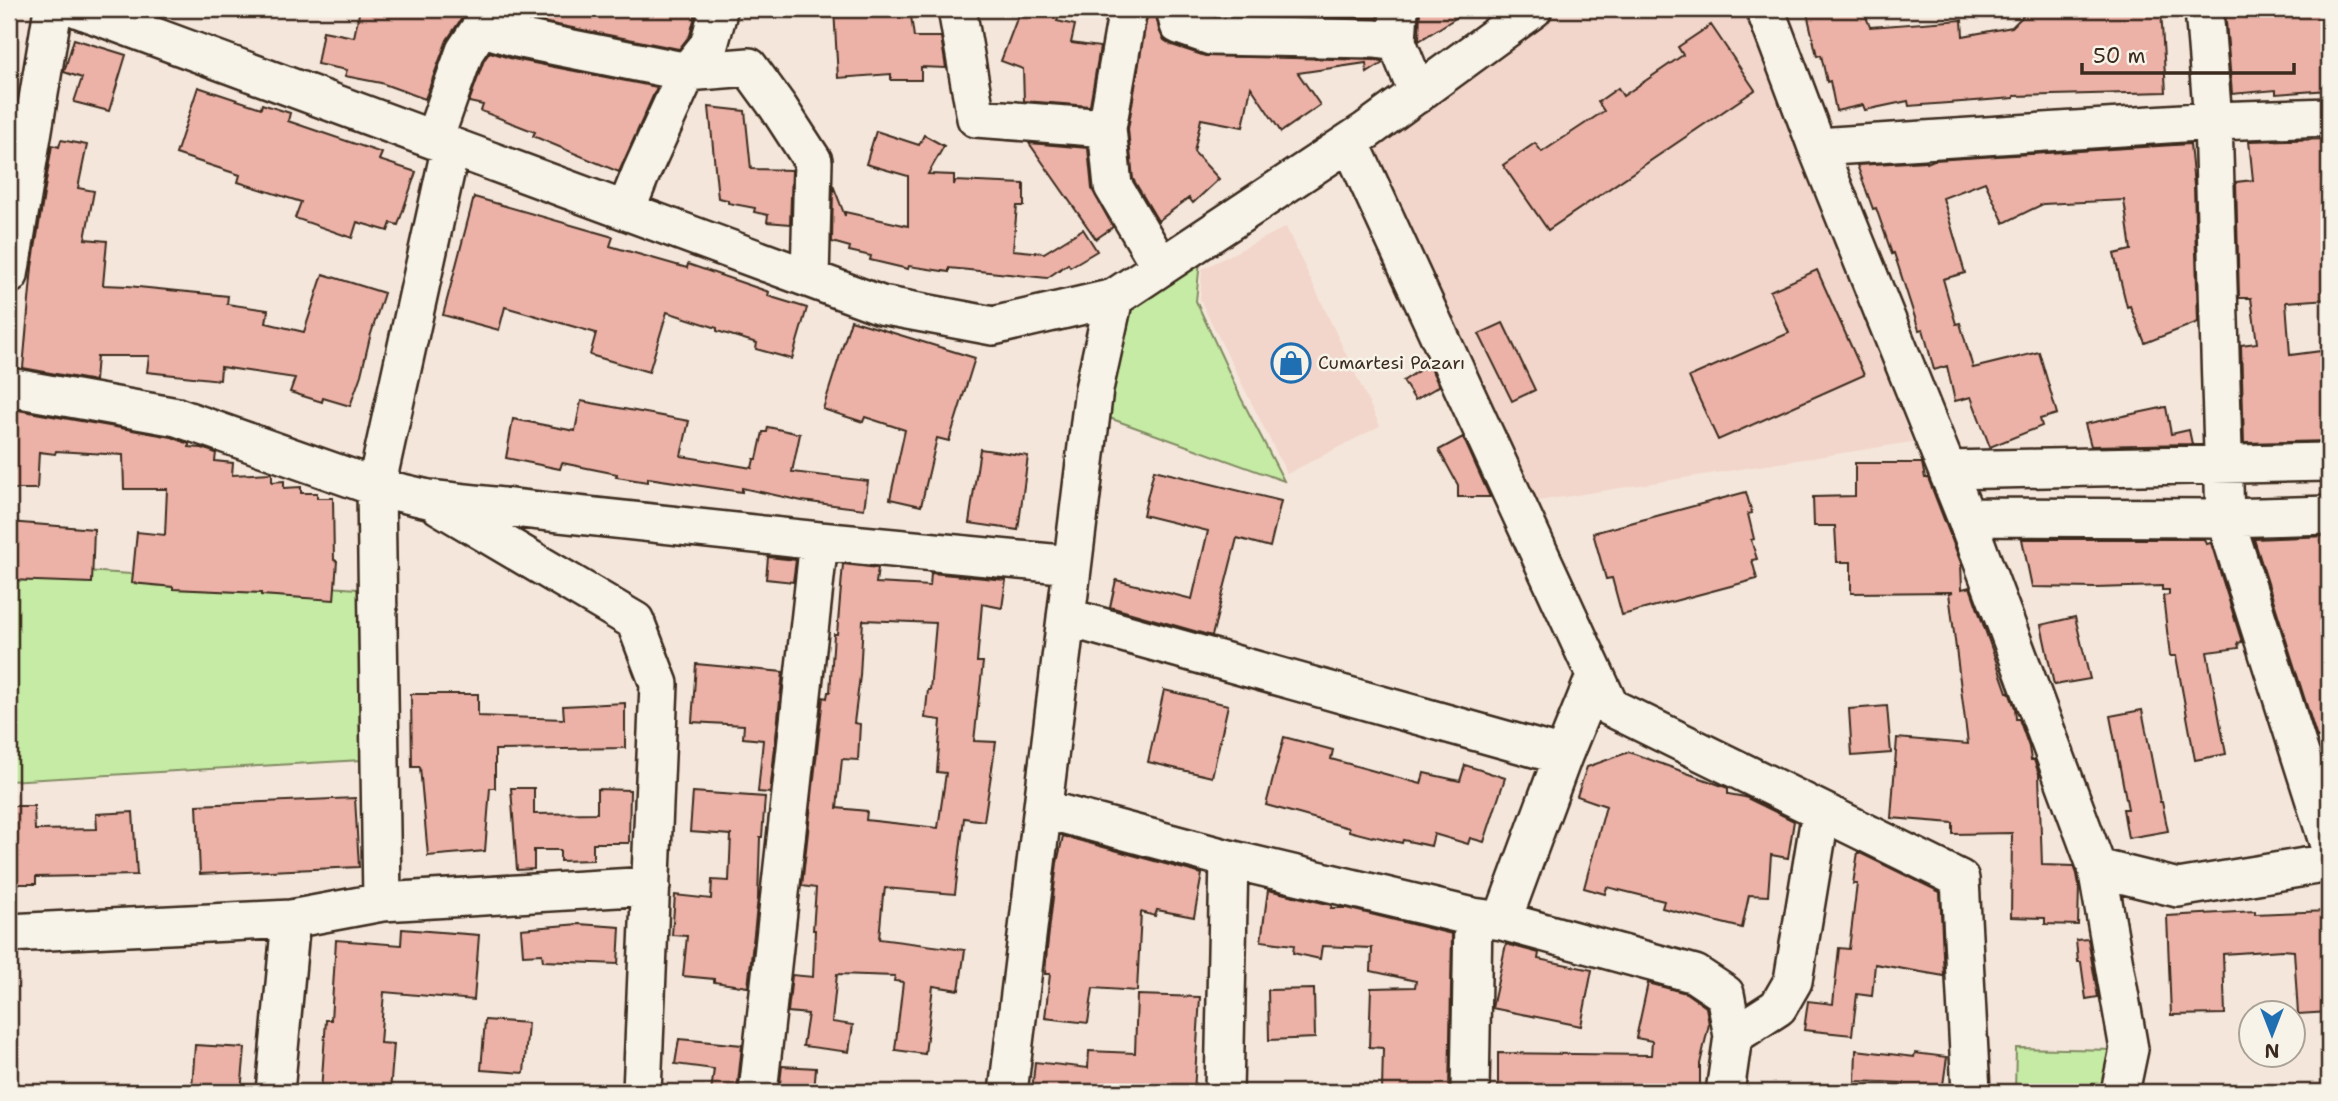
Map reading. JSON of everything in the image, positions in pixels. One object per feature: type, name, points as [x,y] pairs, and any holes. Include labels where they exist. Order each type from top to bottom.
[{"type":"street","points":[[9,275],[21,129],[53,9]]},
{"type":"street","points":[[79,9],[162,24],[442,143],[881,305],[993,326],[1114,298],[1350,142],[1533,9]]},
{"type":"street","points":[[626,211],[687,72],[709,44],[717,16],[715,9]]},
{"type":"street","points":[[957,9],[976,118],[1107,128]]},
{"type":"street","points":[[1128,9],[1107,128],[1113,186],[1161,267]]},
{"type":"street","points":[[1175,9],[1179,25],[1211,36],[1375,39],[1398,25],[1418,94]]},
{"type":"street","points":[[1765,9],[1817,147],[1966,517],[2097,868],[2129,1049],[2120,1092]]},
{"type":"street","points":[[2204,9],[2213,121],[2225,518],[2329,845]]},
{"type":"street","points":[[382,902],[376,487],[442,143],[465,51],[481,27],[517,38],[687,72],[749,67],[813,161],[810,278]]},
{"type":"street","points":[[1817,147],[2213,121],[2329,117]]},
{"type":"street","points":[[1350,142],[1610,707],[1960,879],[1971,1092]]},
{"type":"street","points":[[1008,1092],[1094,389],[1114,298]]},
{"type":"street","points":[[9,387],[177,417],[376,487],[428,499],[1072,565]]},
{"type":"street","points":[[1947,470],[2329,462]]},
{"type":"street","points":[[428,499],[635,621],[660,684],[642,1092]]},
{"type":"street","points":[[1966,517],[2225,518],[2329,515]]},
{"type":"street","points":[[758,1092],[819,541]]},
{"type":"street","points":[[1066,617],[1563,756]]},
{"type":"street","points":[[1470,1092],[1487,919],[1563,756],[1595,677]]},
{"type":"street","points":[[1043,808],[1229,859],[1487,919],[1695,974],[1725,994],[1733,1036],[1725,1092]]},
{"type":"street","points":[[1733,1036],[1778,1007],[1793,981],[1821,811]]},
{"type":"street","points":[[1224,1092],[1229,859]]},
{"type":"street","points":[[2097,868],[2178,888],[2329,863]]},
{"type":"street","points":[[9,933],[291,919],[382,902],[651,886]]},
{"type":"street","points":[[275,1092],[291,919]]},
{"type":"shaded area","points":[[1552,9],[1749,9],[1912,442],[1526,503],[1359,144]]},
{"type":"shaded area","name":"Cumartesi Pazarı","points":[[1286,227],[1380,426],[1287,474],[1200,300],[1202,269]]},
{"type":"green space","points":[[1200,261],[1196,301],[1241,398],[1284,481],[1101,415],[1120,300]]},
{"type":"green space","points":[[9,566],[358,589],[361,760],[9,781]]},
{"type":"green space","points":[[2016,1048],[2117,1050],[2108,1092],[2015,1092]]},
{"type":"building","points":[[360,9],[472,9],[464,15],[447,40],[425,99],[381,83],[345,76],[347,70],[317,64],[323,31],[354,37]]},
{"type":"building","points":[[493,9],[695,9],[695,16],[690,35],[679,49],[522,18]]},
{"type":"building","points":[[834,9],[910,9],[914,37],[941,37],[946,68],[921,67],[921,80],[891,80],[891,74],[838,78]]},
{"type":"building","points":[[1148,9],[1155,9],[1164,40],[1205,56],[1373,60],[1383,63],[1367,73],[1366,63],[1298,73],[1320,105],[1281,132],[1251,87],[1243,127],[1201,119],[1194,152],[1219,179],[1193,203],[1189,198],[1158,221],[1133,179],[1128,129]]},
{"type":"building","points":[[1197,9],[1378,9],[1377,18],[1215,15]]},
{"type":"building","points":[[1420,9],[1470,9],[1419,41]]},
{"type":"building","points":[[1806,9],[1863,9],[1870,27],[1962,20],[1963,36],[2012,27],[2030,9],[2161,9],[2166,92],[2014,96],[1909,106],[1908,101],[1865,110],[1863,105],[1836,111],[1830,81],[1827,82],[1821,55],[1817,56]]},
{"type":"building","points":[[2225,9],[2324,9],[2329,33],[2329,90],[2276,94],[2276,90],[2232,94]]},
{"type":"building","points":[[1018,16],[1059,16],[1057,21],[1075,25],[1071,43],[1100,47],[1090,106],[1024,101],[1023,69],[1001,61]]},
{"type":"building","points":[[1711,25],[1755,90],[1548,230],[1503,165],[1535,143],[1542,152],[1604,111],[1598,102],[1618,88],[1623,96],[1683,55],[1678,47]]},
{"type":"building","points":[[74,39],[126,55],[109,111],[74,102],[82,78],[64,72]]},
{"type":"building","points":[[490,52],[513,59],[657,87],[619,172],[533,136],[535,132],[481,111],[483,105],[469,102],[484,60]]},
{"type":"building","points":[[198,87],[261,108],[262,104],[290,113],[288,121],[382,153],[379,160],[416,172],[398,225],[391,223],[388,231],[357,222],[352,238],[295,218],[301,202],[238,182],[240,175],[176,154]]},
{"type":"building","points":[[709,107],[745,111],[751,169],[792,170],[790,224],[767,222],[768,215],[754,212],[755,208],[728,203],[728,200],[718,198]]},
{"type":"building","points":[[876,131],[919,145],[924,135],[944,146],[928,174],[954,175],[954,185],[955,181],[1024,184],[1024,206],[1017,206],[1013,250],[1044,253],[1083,229],[1097,251],[1070,267],[1068,264],[1047,278],[949,268],[949,272],[909,266],[908,269],[870,260],[871,256],[849,251],[850,247],[832,242],[833,185],[845,216],[845,212],[908,226],[908,176],[866,164]]},
{"type":"building","points":[[2329,139],[2329,299],[2286,302],[2290,355],[2329,350],[2329,441],[2244,443],[2241,345],[2257,343],[2251,298],[2239,298],[2236,182],[2253,180],[2249,141]]},
{"type":"building","points":[[61,140],[87,145],[78,188],[94,191],[85,239],[107,241],[103,285],[228,296],[227,304],[268,310],[266,323],[304,332],[323,274],[384,293],[350,406],[323,398],[322,402],[290,392],[295,378],[221,367],[220,380],[147,372],[149,356],[97,356],[95,381],[23,368],[32,267],[52,145],[59,147]]},
{"type":"building","points":[[1029,143],[1088,148],[1092,189],[1113,227],[1096,239]]},
{"type":"building","points":[[2190,144],[2194,186],[2198,322],[2145,343],[2130,306],[2127,307],[2114,254],[2131,250],[2124,200],[2043,204],[2004,223],[1985,182],[1943,198],[1965,273],[1943,279],[1973,368],[2039,352],[2057,414],[2040,419],[2042,426],[1990,447],[1971,397],[1955,401],[1947,366],[1934,370],[1923,329],[1919,330],[1894,253],[1892,254],[1876,208],[1873,209],[1857,165],[1927,163],[1934,160]]},
{"type":"building","points":[[474,197],[613,237],[610,246],[687,268],[688,264],[769,292],[768,296],[807,308],[792,359],[756,349],[757,343],[667,312],[649,372],[590,355],[596,333],[505,307],[499,330],[443,315]]},
{"type":"building","points":[[1817,270],[1864,375],[1718,440],[1689,377],[1789,333],[1770,291]]},
{"type":"building","points":[[851,320],[975,358],[949,441],[937,438],[921,506],[890,499],[905,430],[865,417],[863,422],[823,409]]},
{"type":"building","points":[[1503,323],[1535,390],[1512,401],[1479,334]]},
{"type":"building","points":[[1429,364],[1439,386],[1415,400],[1403,381]]},
{"type":"building","points":[[581,401],[689,421],[681,456],[752,468],[754,459],[757,459],[763,432],[767,432],[768,427],[800,434],[792,472],[868,481],[864,509],[802,501],[742,488],[742,492],[648,478],[648,482],[562,463],[560,469],[506,458],[513,419],[575,431]]},
{"type":"building","points":[[2166,407],[2171,434],[2189,430],[2192,444],[2091,446],[2085,424]]},
{"type":"building","points":[[12,409],[172,437],[189,444],[189,447],[216,453],[215,461],[233,463],[232,475],[272,473],[272,482],[284,481],[284,488],[301,487],[301,493],[317,493],[317,498],[333,498],[334,560],[337,561],[334,600],[173,589],[132,583],[137,532],[165,535],[167,489],[124,489],[123,455],[56,451],[55,454],[39,452],[37,489],[9,489]]},
{"type":"building","points":[[1463,437],[1490,497],[1458,497],[1458,485],[1439,450]]},
{"type":"building","points":[[980,449],[1028,456],[1018,530],[969,523]]},
{"type":"building","points":[[1855,463],[1922,463],[1925,478],[1928,478],[1961,563],[1962,589],[1970,587],[2015,708],[2016,719],[2019,719],[2029,747],[2031,760],[2034,760],[2039,774],[2042,865],[2074,866],[2077,874],[2078,925],[2045,924],[2045,918],[2011,917],[2012,833],[1953,834],[1953,823],[1891,818],[1897,738],[1968,744],[1949,593],[1953,592],[1851,593],[1851,562],[1837,562],[1835,526],[1814,526],[1813,497],[1855,496]]},
{"type":"building","points":[[1154,470],[1281,501],[1270,547],[1237,538],[1212,636],[1110,607],[1116,580],[1192,599],[1208,531],[1143,515]]},
{"type":"building","points":[[1746,492],[1752,513],[1748,514],[1754,539],[1751,540],[1757,559],[1752,560],[1757,579],[1622,615],[1612,578],[1606,579],[1593,533]]},
{"type":"building","points":[[9,522],[94,529],[92,583],[9,580]]},
{"type":"building","points":[[2329,536],[2329,737],[2317,738],[2254,539]]},
{"type":"building","points":[[2022,539],[2204,539],[2206,544],[2211,543],[2242,642],[2238,643],[2239,648],[2207,652],[2226,754],[2195,760],[2176,656],[2170,656],[2163,596],[2169,595],[2169,590],[2162,590],[2162,586],[2032,587]]},
{"type":"building","points":[[768,557],[796,560],[793,582],[766,579]]},
{"type":"building","points":[[843,564],[878,568],[876,583],[930,586],[931,573],[1006,580],[1002,608],[982,604],[977,662],[983,662],[974,741],[996,742],[984,821],[964,818],[955,894],[885,888],[883,895],[879,939],[965,950],[959,990],[933,986],[925,1054],[895,1050],[903,982],[894,981],[895,976],[837,974],[832,1022],[853,1025],[849,1052],[803,1046],[808,1014],[788,1012],[792,975],[813,977],[816,888],[802,886],[823,697],[827,698],[830,692],[834,634],[837,634]],"holes":[[[863,620],[936,623],[925,718],[941,720],[937,772],[946,773],[938,828],[866,820],[867,811],[837,808],[842,759],[858,760],[860,724],[854,723]]]},
{"type":"building","points":[[2075,617],[2090,679],[2054,685],[2041,625]]},
{"type":"building","points":[[696,664],[783,672],[770,793],[758,792],[763,740],[743,738],[744,725],[692,722]]},
{"type":"building","points":[[1164,690],[1228,705],[1212,777],[1148,762]]},
{"type":"building","points":[[411,694],[478,694],[478,716],[564,719],[563,706],[625,703],[625,748],[495,750],[495,788],[490,788],[485,851],[428,856],[420,767],[412,767]]},
{"type":"building","points":[[1887,706],[1891,753],[1852,756],[1849,709]]},
{"type":"building","points":[[2142,710],[2168,831],[2128,838],[2123,809],[2128,809],[2110,716]]},
{"type":"building","points":[[1284,737],[1333,750],[1331,759],[1421,784],[1424,773],[1460,781],[1465,765],[1505,778],[1484,842],[1470,838],[1468,844],[1434,834],[1431,846],[1403,840],[1402,843],[1349,831],[1349,828],[1266,805]]},
{"type":"building","points":[[1629,752],[1728,788],[1728,794],[1745,797],[1794,821],[1788,858],[1771,855],[1768,896],[1749,895],[1742,928],[1662,908],[1664,901],[1607,887],[1605,894],[1584,888],[1606,806],[1577,796],[1587,767]]},
{"type":"building","points":[[511,788],[534,788],[534,814],[597,813],[597,789],[630,790],[629,843],[593,843],[593,860],[560,861],[560,850],[534,850],[534,869],[517,870]]},
{"type":"building","points":[[693,792],[765,797],[748,987],[714,982],[714,979],[683,976],[687,936],[672,935],[675,895],[711,899],[712,880],[729,881],[731,835],[690,832]]},
{"type":"building","points":[[355,798],[359,867],[200,874],[197,805]]},
{"type":"building","points":[[9,806],[34,806],[35,830],[97,829],[96,814],[133,812],[137,875],[36,877],[36,884],[9,884]]},
{"type":"building","points":[[1063,836],[1202,874],[1194,917],[1157,910],[1155,916],[1141,912],[1137,991],[1093,988],[1088,1023],[1045,1018],[1050,974],[1045,974],[1047,949],[1057,863]]},
{"type":"building","points":[[1858,852],[1940,892],[1944,976],[1875,964],[1872,996],[1857,994],[1852,1035],[1804,1030],[1808,1001],[1833,1004],[1839,948],[1849,949]]},
{"type":"building","points":[[1268,890],[1332,905],[1331,908],[1346,908],[1452,934],[1449,1092],[1382,1092],[1383,1048],[1369,1047],[1371,988],[1415,987],[1416,981],[1371,971],[1372,948],[1322,946],[1320,959],[1293,953],[1294,945],[1261,941]]},
{"type":"building","points":[[2255,911],[2255,914],[2329,911],[2329,1012],[2306,1013],[2306,1000],[2297,1000],[2294,951],[2282,950],[2223,954],[2225,1014],[2171,1015],[2167,916]]},
{"type":"building","points":[[579,924],[620,927],[618,964],[543,961],[542,954],[523,955],[521,929]]},
{"type":"building","points":[[402,929],[479,935],[474,1000],[384,992],[380,1043],[394,1044],[390,1092],[321,1092],[326,1020],[331,1020],[336,940],[401,945]]},
{"type":"building","points":[[2088,939],[2098,997],[2086,999],[2076,940]]},
{"type":"building","points":[[1506,944],[1539,953],[1538,959],[1592,970],[1581,1026],[1492,1008]]},
{"type":"building","points":[[1648,983],[1686,993],[1706,1007],[1709,1024],[1700,1064],[1700,1092],[1498,1092],[1498,1053],[1651,1055],[1652,1041],[1636,1038]]},
{"type":"building","points":[[1314,989],[1315,1038],[1269,1040],[1268,990]]},
{"type":"building","points":[[1137,995],[1200,997],[1194,1092],[1131,1092],[1077,1088],[1077,1092],[1032,1092],[1035,1062],[1088,1068],[1089,1051],[1135,1053]]},
{"type":"building","points":[[485,1020],[528,1023],[524,1073],[481,1070]]},
{"type":"building","points":[[679,1039],[742,1045],[737,1092],[711,1092],[714,1069],[675,1064]]},
{"type":"building","points":[[195,1045],[245,1048],[241,1092],[192,1088]]},
{"type":"building","points":[[1856,1050],[1914,1057],[1915,1053],[1947,1057],[1942,1092],[1902,1092],[1904,1083],[1855,1081]]},
{"type":"building","points":[[782,1066],[816,1068],[814,1092],[779,1092]]},
{"type":"place","name":"Cumartesi Pazarı","points":[[1291,363]]}]
